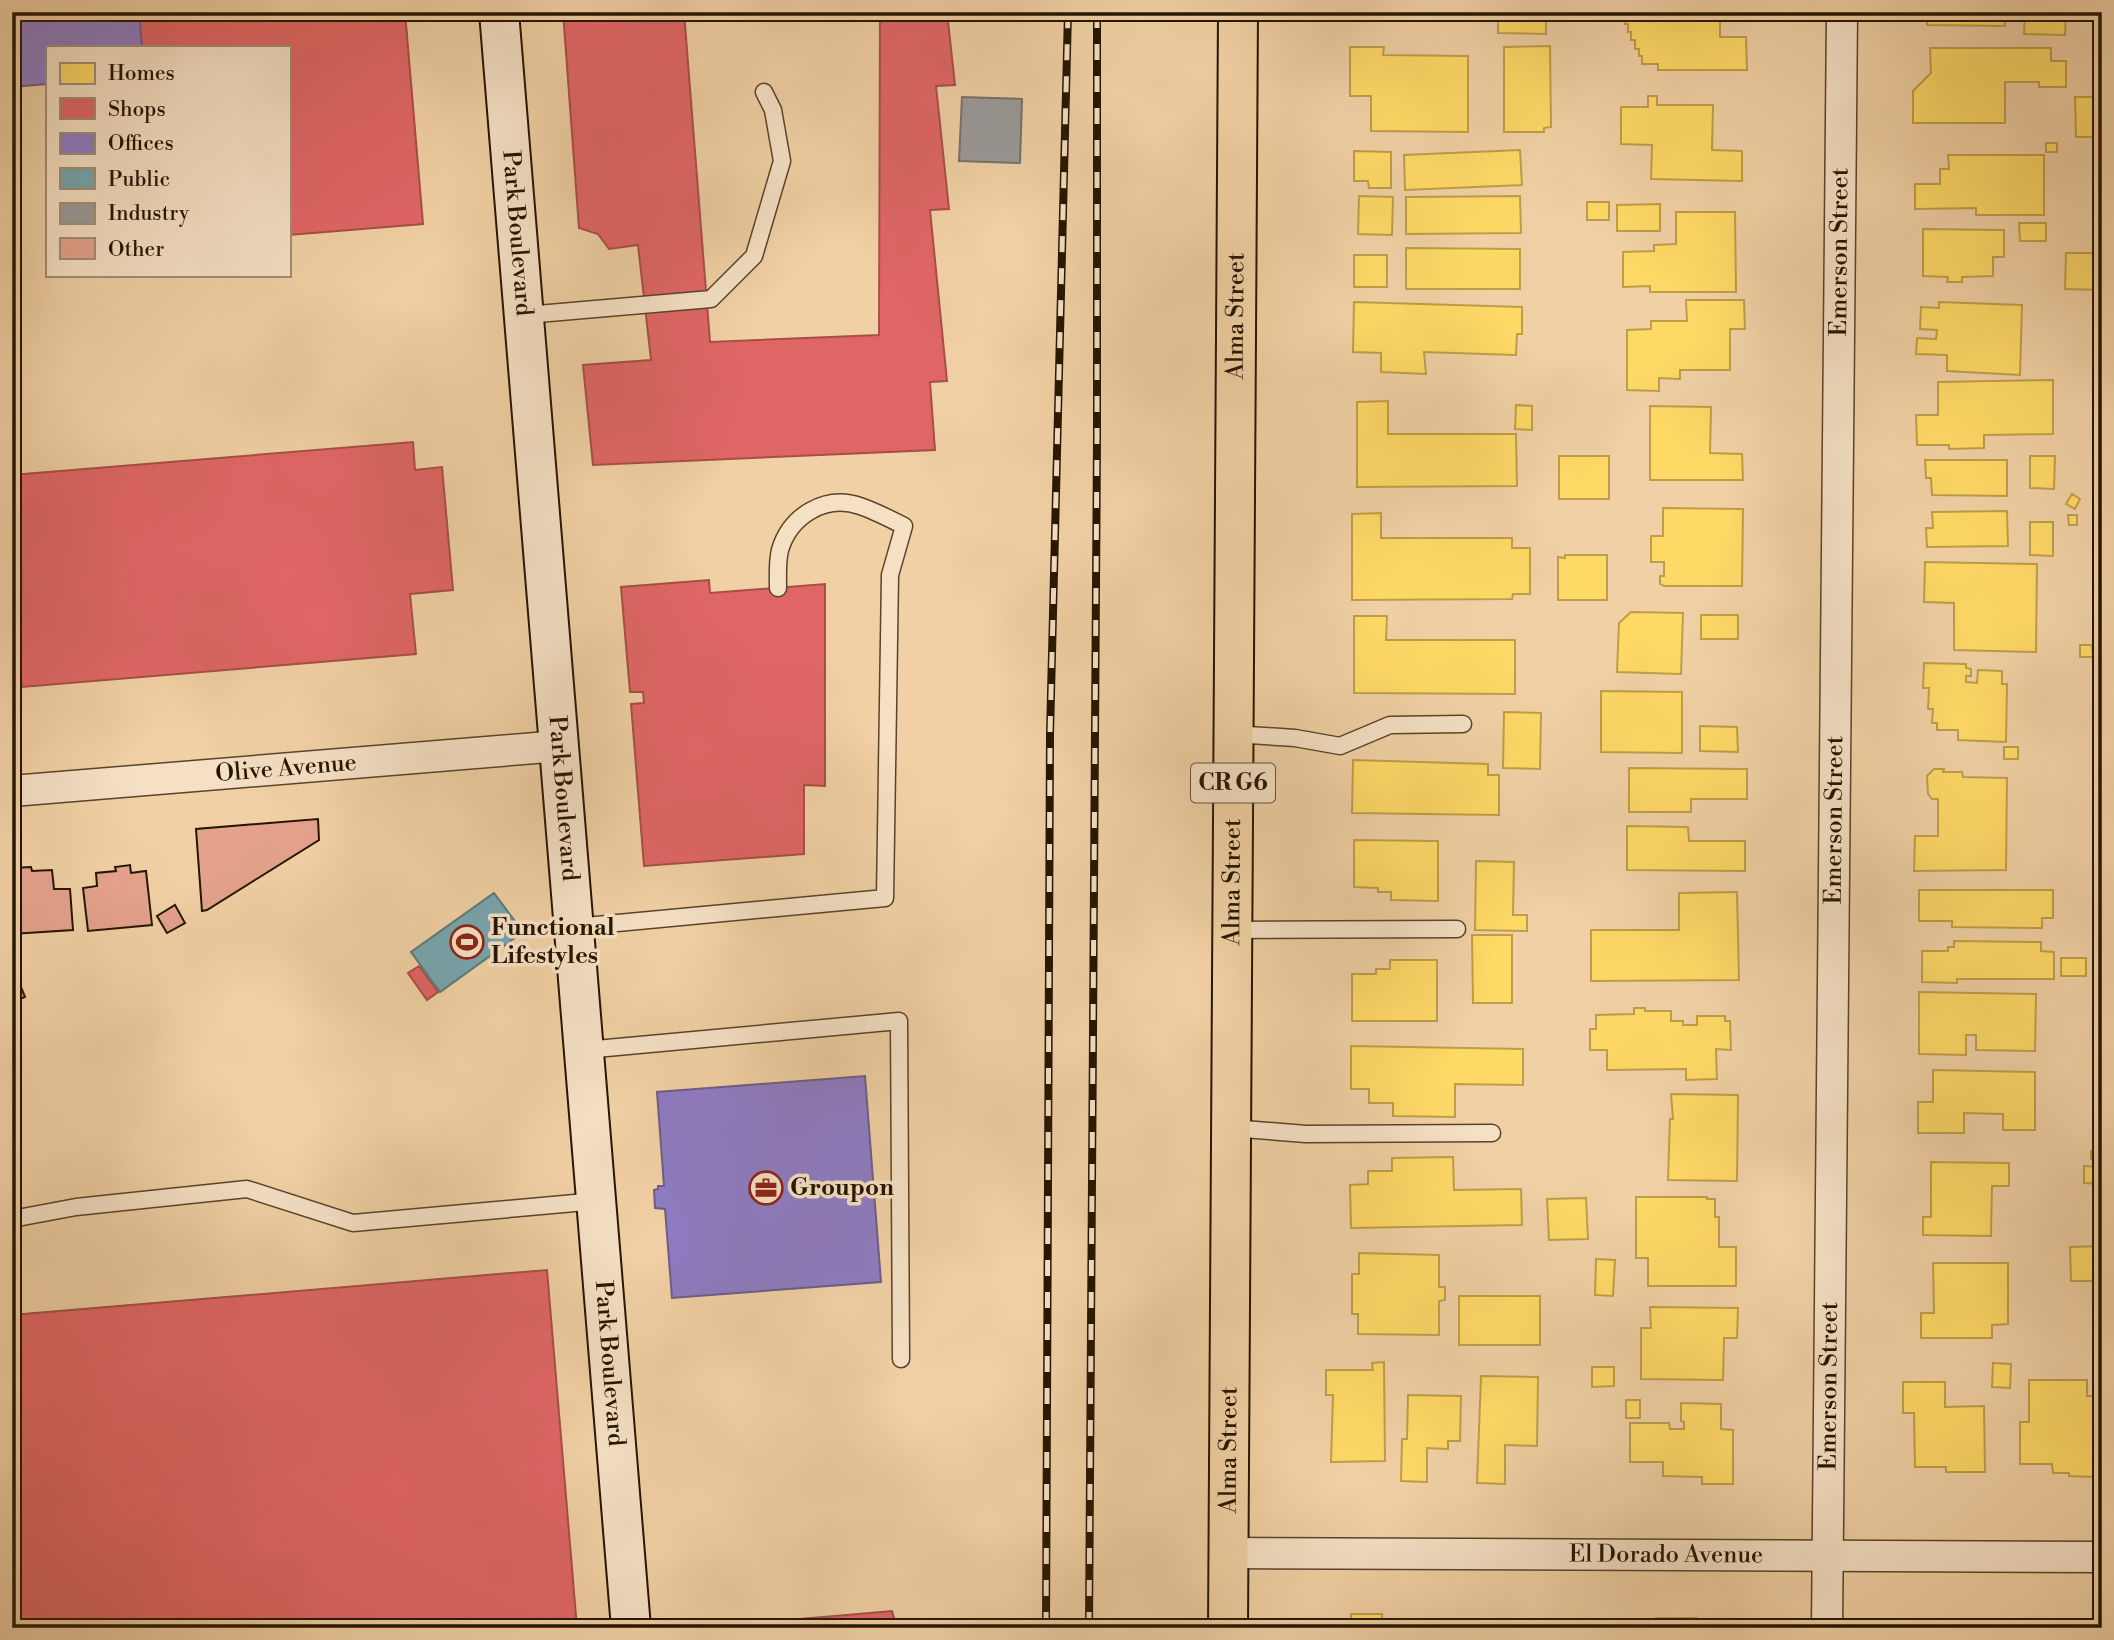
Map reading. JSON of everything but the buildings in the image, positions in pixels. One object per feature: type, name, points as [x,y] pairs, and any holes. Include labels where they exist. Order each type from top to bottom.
[{"type":"main road","name":"Alma Street","points":[[1228,1628],[1238,12]]},
{"type":"street","name":"Park Boulevard","points":[[499,12],[526,316],[631,1628]]},
{"type":"street","name":"Emerson Street","points":[[1827,1628],[1842,12]]},
{"type":"street","name":"Olive Avenue","points":[[12,792],[560,746]]},
{"type":"street","name":"El Dorado Avenue","points":[[1228,1553],[2102,1557]]},
{"type":"lane","points":[[526,316],[711,299],[754,256],[782,161],[774,110],[764,92]]},
{"type":"lane","points":[[575,927],[886,898],[890,575],[904,526],[858,505],[830,503],[808,510],[790,528],[780,550],[778,588]]},
{"type":"lane","points":[[1233,734],[1295,738],[1340,746],[1390,725],[1463,724]]},
{"type":"lane","points":[[1232,930],[1457,929]]},
{"type":"lane","points":[[585,1050],[899,1021],[901,1359]]},
{"type":"lane","points":[[1231,1128],[1306,1134],[1492,1133]]},
{"type":"lane","points":[[12,1219],[76,1207],[247,1189],[353,1223],[597,1201]]},
{"type":"railway","points":[[1046,1628],[1050,734],[1068,12]]},
{"type":"railway","points":[[1089,1628],[1097,438],[1097,12]]},
{"type":"place","name":"Functional Lifestyles","points":[[467,942]]},
{"type":"place","name":"Groupon","points":[[766,1188]]}]
